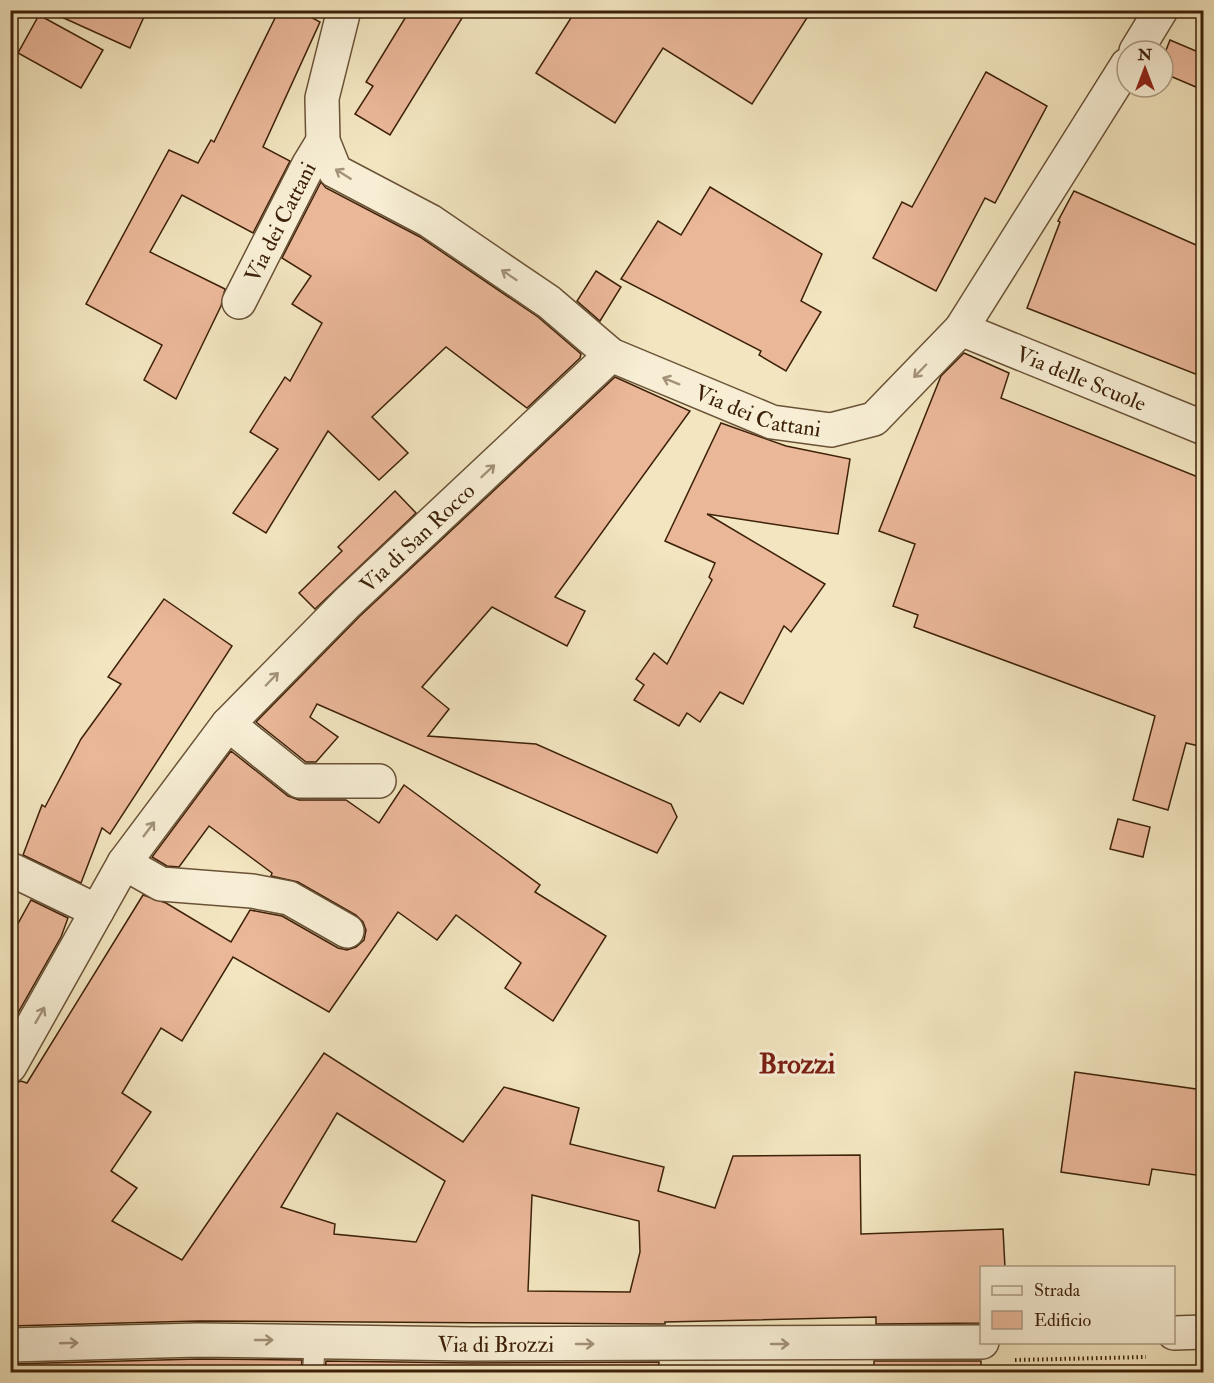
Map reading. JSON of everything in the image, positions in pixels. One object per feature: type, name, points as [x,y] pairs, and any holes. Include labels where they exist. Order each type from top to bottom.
[{"type":"street","name":"Via dei Cattani","points":[[344,10],[322,98],[323,141],[335,171],[430,221],[549,302],[611,355],[772,422],[831,430],[874,419],[961,329],[1115,84]]},
{"type":"street","points":[[1143,39],[1161,10]]},
{"type":"street","name":"Via dei Cattani","points":[[239,302],[323,141]]},
{"type":"street","name":"Via delle Scuole","points":[[961,329],[1203,428]]},
{"type":"street","name":"Via di San Rocco","points":[[10,1066],[124,863],[228,724],[347,603],[611,355]]},
{"type":"street","points":[[228,724],[299,781],[379,781]]},
{"type":"street","points":[[124,863],[161,884],[252,891],[288,898],[347,931]]},
{"type":"street","points":[[10,869],[97,911]]},
{"type":"street","points":[[1175,1342],[1203,1332]]},
{"type":"street","name":"Via di Brozzi","points":[[10,1345],[315,1340],[470,1358],[993,1351]]},
{"type":"lane","points":[[313,1372],[315,1340]]},
{"type":"path","points":[[993,1351],[1165,1345]]},
{"type":"building","points":[[46,10],[147,10],[130,48]]},
{"type":"building","points":[[279,10],[298,10],[320,22],[263,147],[290,161],[253,233],[182,195],[150,252],[225,289],[221,306],[176,399],[144,380],[162,345],[86,304],[169,150],[198,163],[211,140],[214,142]]},
{"type":"building","points":[[410,10],[467,10],[390,135],[355,114],[373,86],[366,82]]},
{"type":"building","points":[[576,10],[812,10],[752,104],[663,48],[615,123],[536,73]]},
{"type":"building","points":[[39,15],[103,50],[81,88],[18,53]]},
{"type":"building","points":[[1175,42],[1203,54],[1203,90],[1175,78]]},
{"type":"building","points":[[986,72],[1047,106],[995,203],[985,198],[936,291],[873,258],[902,202],[912,207]]},
{"type":"building","points":[[321,182],[326,188],[420,237],[538,317],[581,354],[580,358],[527,408],[446,347],[372,417],[408,453],[379,480],[328,431],[266,533],[233,513],[278,449],[250,432],[285,377],[290,381],[322,323],[292,304],[311,276],[282,258]]},
{"type":"building","points":[[710,187],[822,254],[801,301],[821,312],[786,371],[759,355],[761,351],[621,279],[658,221],[681,235]]},
{"type":"building","points":[[1074,191],[1203,248],[1203,377],[1027,308],[1060,222],[1058,221]]},
{"type":"building","points":[[596,271],[621,287],[600,321],[577,301]]},
{"type":"building","points":[[964,353],[1009,373],[1001,398],[1203,479],[1203,747],[1186,743],[1168,810],[1133,800],[1155,716],[914,627],[918,615],[893,606],[915,544],[879,531],[941,376]]},
{"type":"building","points":[[615,377],[690,411],[555,597],[585,611],[567,646],[492,607],[422,687],[449,709],[428,736],[536,744],[671,804],[677,817],[657,853],[317,704],[310,717],[338,737],[316,762],[306,762],[256,722],[360,616]]},
{"type":"building","points":[[721,423],[786,446],[850,459],[838,534],[707,514],[825,584],[791,632],[784,626],[743,704],[720,692],[700,722],[687,713],[679,726],[634,700],[644,685],[636,679],[654,653],[667,664],[712,580],[709,577],[715,563],[665,541]]},
{"type":"building","points":[[395,491],[416,513],[315,609],[299,593],[342,551],[338,547]]},
{"type":"building","points":[[164,599],[232,646],[110,834],[102,828],[81,883],[23,855],[42,805],[45,807],[81,739],[121,684],[108,677]]},
{"type":"building","points":[[231,751],[288,796],[299,800],[346,800],[379,823],[404,785],[540,885],[535,892],[606,936],[553,1021],[505,988],[521,963],[456,915],[437,940],[398,912],[329,1012],[233,957],[182,1041],[161,1028],[122,1093],[151,1112],[111,1171],[137,1188],[112,1221],[182,1260],[324,1053],[463,1142],[504,1087],[579,1108],[570,1144],[664,1167],[658,1191],[715,1208],[733,1156],[860,1155],[861,1234],[1003,1229],[1005,1266],[980,1266],[980,1323],[876,1324],[876,1317],[665,1322],[665,1324],[198,1321],[10,1326],[10,1085],[21,1081],[27,1083],[143,895],[166,903],[231,942],[250,910],[282,916],[338,948],[347,950],[356,947],[364,940],[366,930],[363,922],[356,915],[298,882],[271,876],[272,873],[209,826],[179,867],[167,866],[152,857]],"holes":[[[337,1113],[445,1181],[416,1242],[334,1234],[335,1224],[281,1207]],[[532,1195],[639,1221],[640,1252],[630,1292],[528,1291]]]},
{"type":"building","points":[[1118,819],[1150,827],[1143,857],[1110,849]]},
{"type":"building","points":[[31,900],[68,918],[61,937],[10,1027],[10,938]]},
{"type":"building","points":[[1075,1072],[1203,1090],[1203,1176],[1152,1169],[1149,1185],[1061,1172]]},
{"type":"building","points":[[198,1359],[302,1360],[301,1372],[10,1372],[10,1364]]},
{"type":"building","points":[[326,1361],[659,1362],[658,1372],[325,1372]]},
{"type":"building","points":[[874,1361],[981,1361],[981,1372],[874,1372]]},
{"type":"district","name":"Brozzi","points":[[797,1063]]}]
